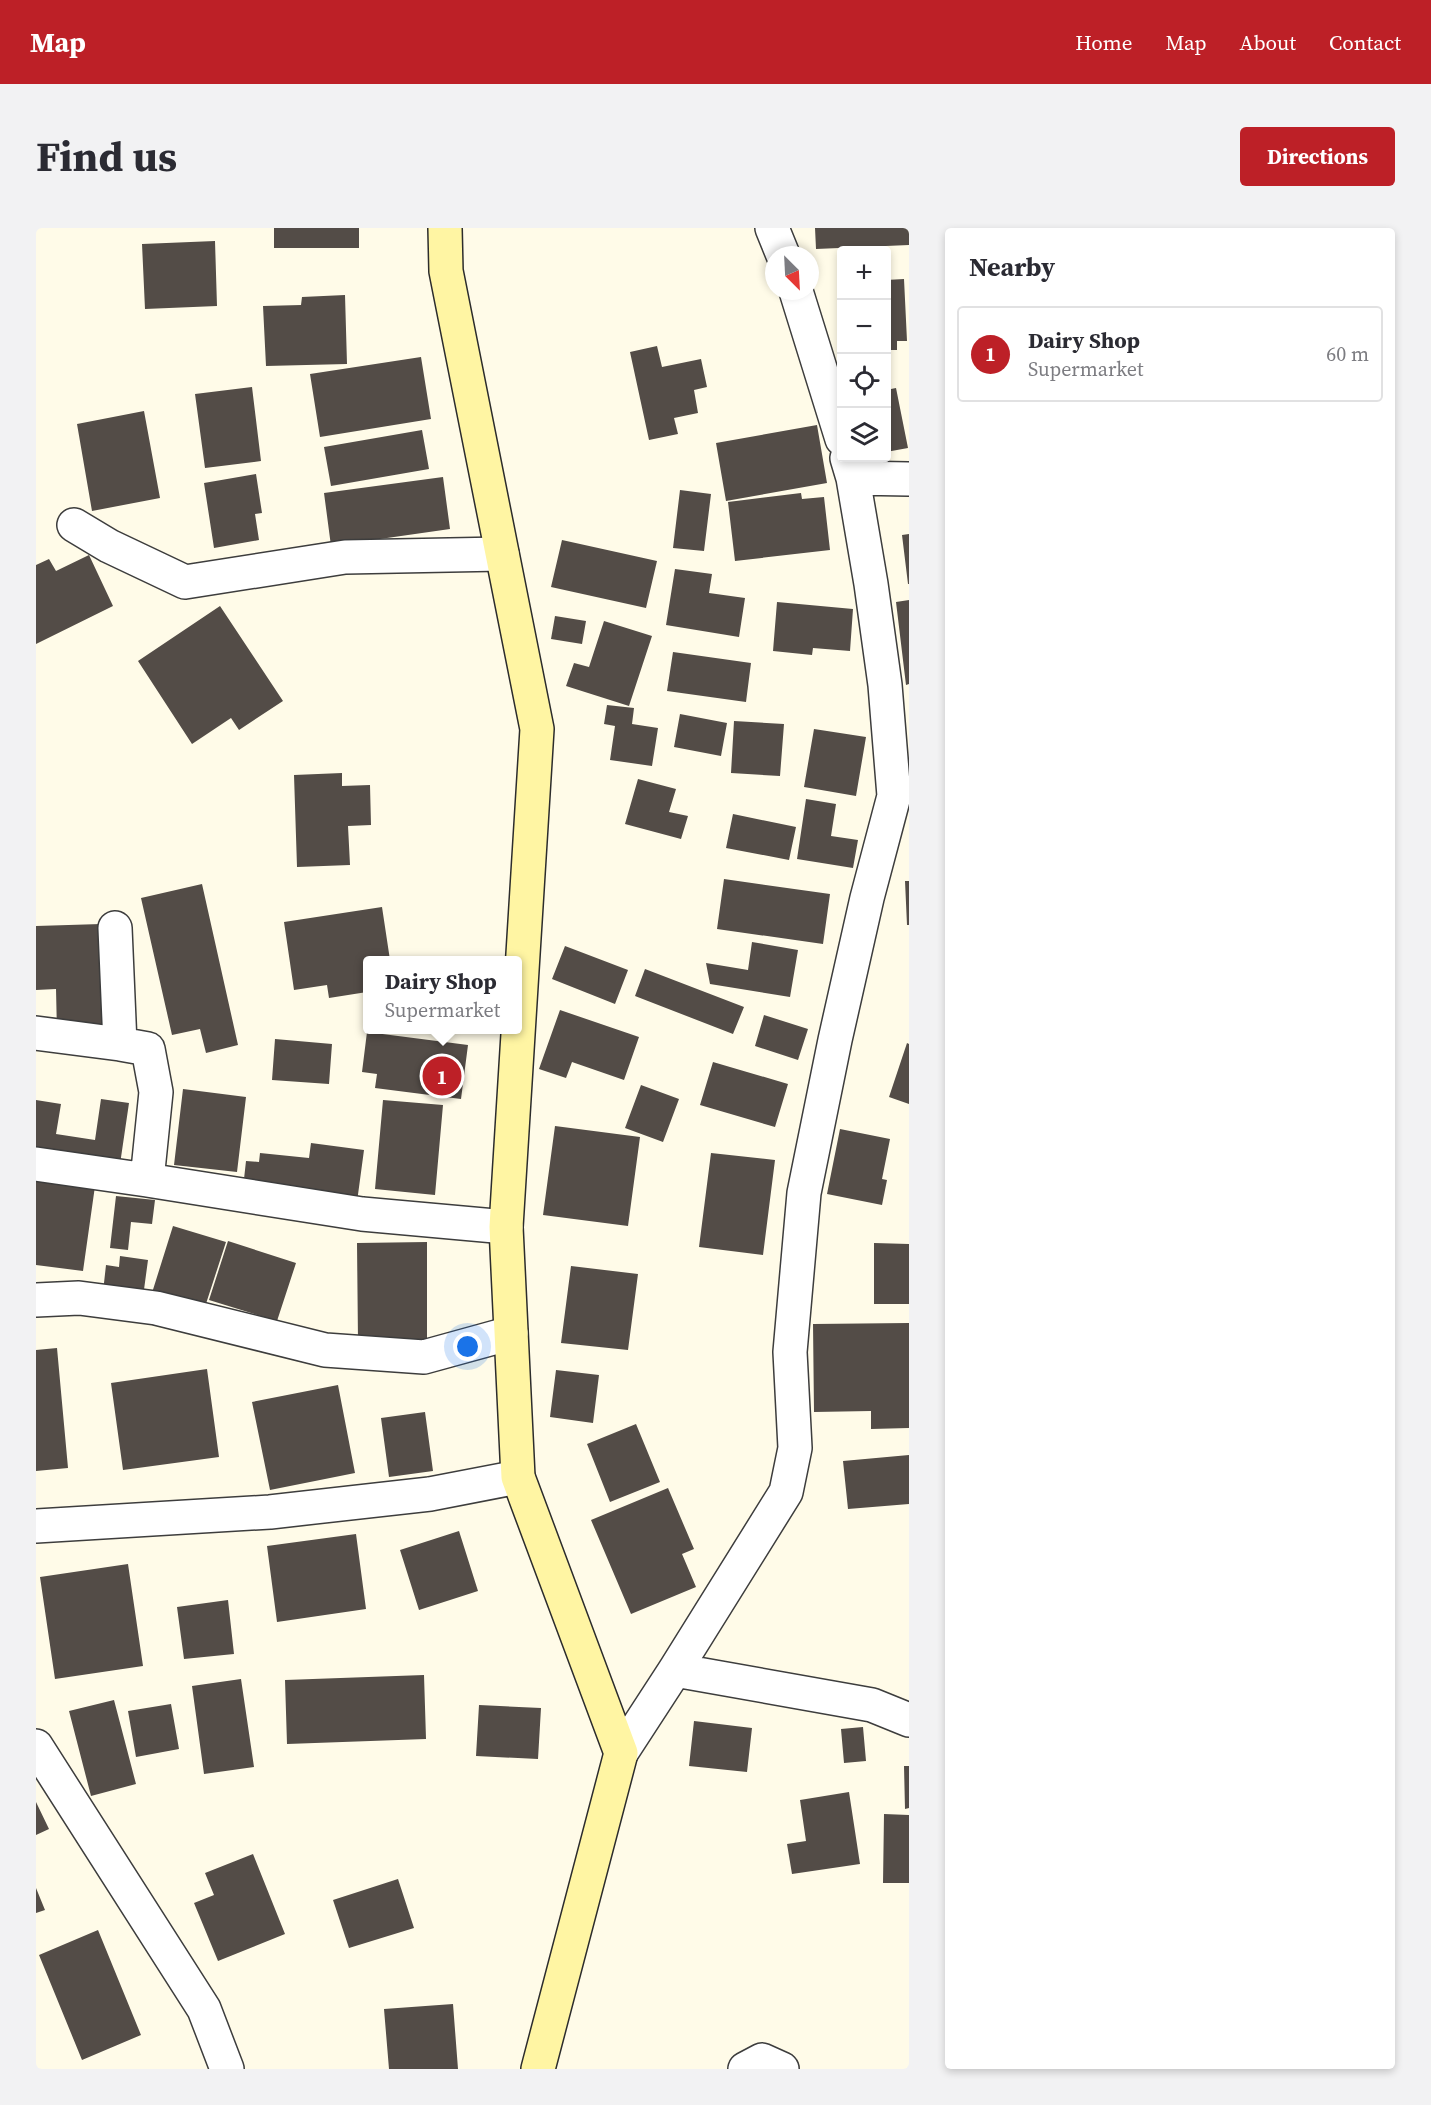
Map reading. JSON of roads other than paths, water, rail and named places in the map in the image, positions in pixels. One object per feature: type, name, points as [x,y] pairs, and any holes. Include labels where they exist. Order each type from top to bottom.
[{"type":"main road","points":[[445,228],[446,271],[537,729],[522,970]]},
{"type":"main road","points":[[518,1034],[506,1227],[518,1477],[621,1753],[538,2069]]},
{"type":"street","points":[[772,228],[779,246]]},
{"type":"street","points":[[799,300],[837,423]]},
{"type":"street","points":[[621,1753],[786,1492],[795,1448],[790,1352],[804,1193],[867,898],[894,796],[885,685],[871,584],[850,468],[909,479]]},
{"type":"street","points":[[74,525],[109,546],[185,582],[345,557],[502,554]]},
{"type":"street","points":[[116,928],[120,1044]]},
{"type":"street","points":[[36,1033],[148,1049],[156,1092],[147,1180]]},
{"type":"street","points":[[36,1164],[362,1214],[506,1227]]},
{"type":"street","points":[[36,1300],[79,1298],[156,1308],[325,1350],[424,1357],[511,1333]]},
{"type":"street","points":[[36,1526],[270,1512],[430,1494],[518,1477]]},
{"type":"street","points":[[675,1670],[872,1705],[909,1720]]},
{"type":"street","points":[[36,1746],[204,2009],[227,2069]]},
{"type":"street","points":[[746,2069],[762,2060],[782,2069]]},
{"type":"place","name":"Dairy Shop","points":[[442,1076]]}]
